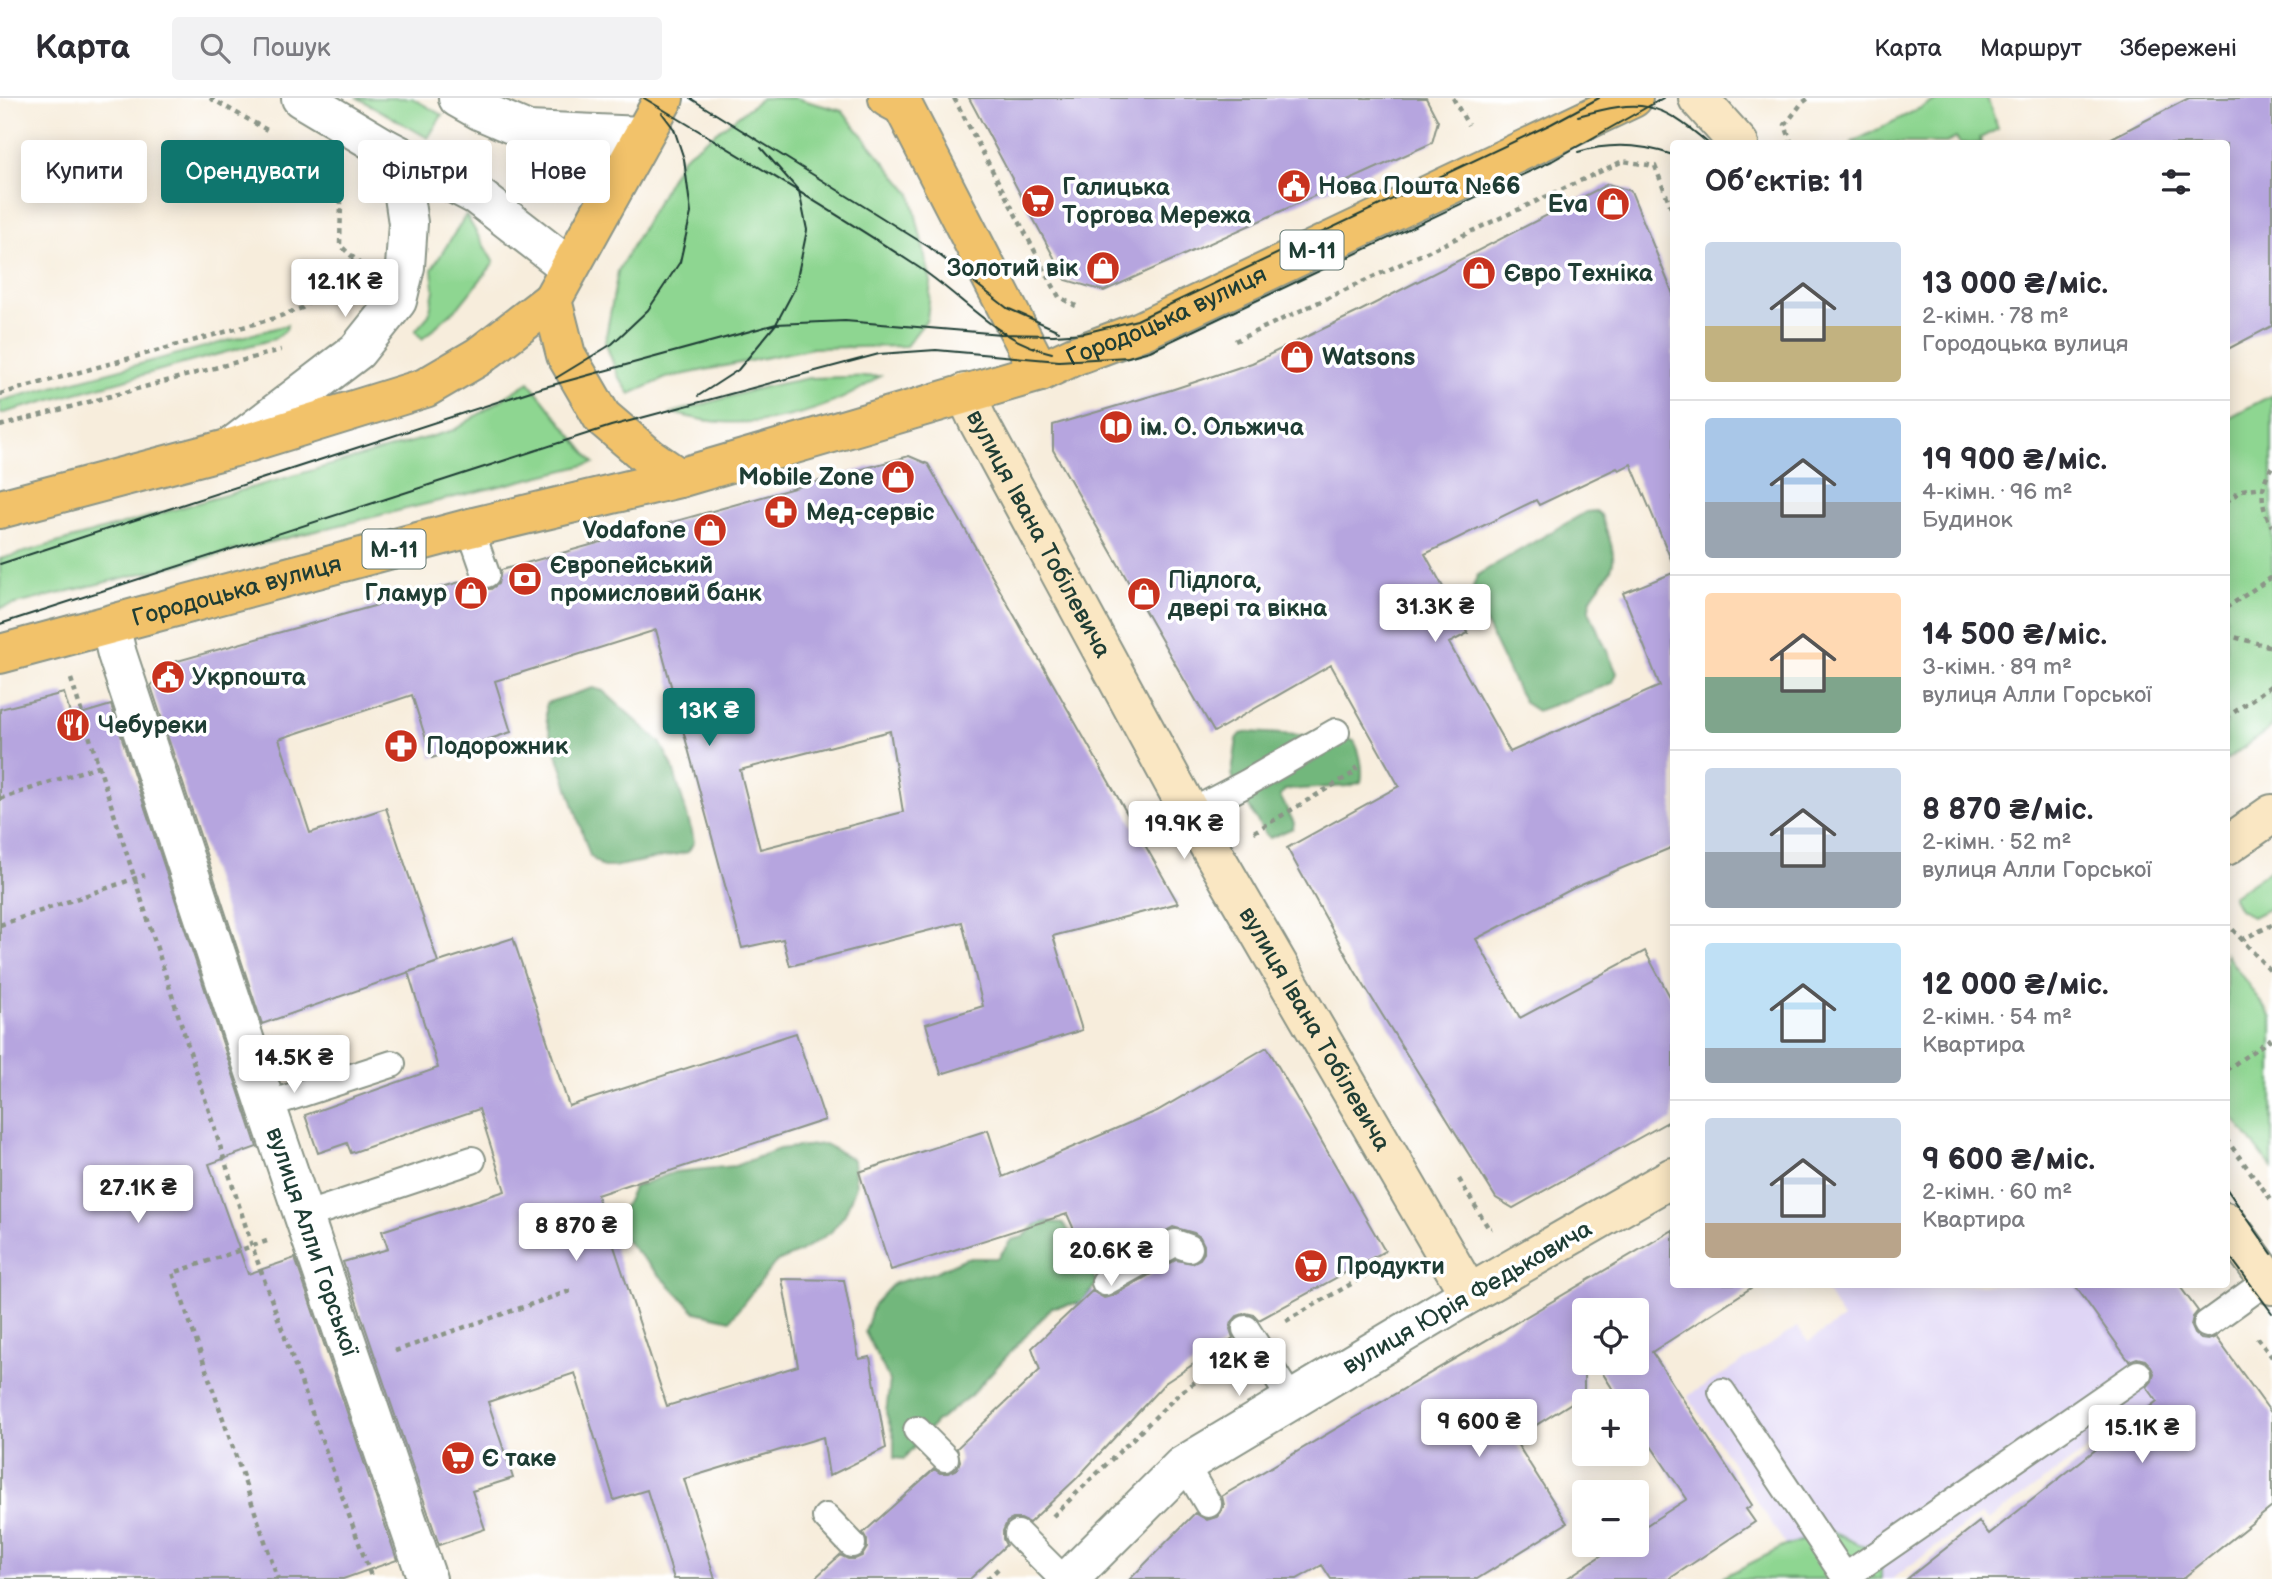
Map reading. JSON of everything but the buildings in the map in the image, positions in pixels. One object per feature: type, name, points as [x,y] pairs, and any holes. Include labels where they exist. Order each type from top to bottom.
[{"type":"main road","points":[[0,509],[231,448],[425,388],[478,357],[561,283],[664,98]]},
{"type":"main road","name":"Городоцька вулиця","points":[[1040,372],[1141,331],[1633,98]]},
{"type":"main road","points":[[896,101],[1040,372]]},
{"type":"main road","points":[[561,283],[566,355],[601,417],[678,478]]},
{"type":"main road","name":"М-11","points":[[678,478],[1040,372]]},
{"type":"main road","name":"вулиця Івана Тобілевича","points":[[965,393],[1190,813],[1469,1294]]},
{"type":"main road","name":"Городоцька вулиця","points":[[0,654],[470,528],[678,478]]},
{"type":"main road","points":[[2230,843],[2272,814]]},
{"type":"main road","name":"вулиця Юрія Федьковича","points":[[1469,1294],[1670,1179]]},
{"type":"main road","points":[[2230,1228],[2270,1283]]},
{"type":"street","points":[[301,98],[372,140]]},
{"type":"street","points":[[458,98],[528,131],[642,136]]},
{"type":"street","points":[[231,448],[357,351],[397,301],[405,267],[408,223],[405,203]]},
{"type":"street","points":[[484,203],[561,283]]},
{"type":"street","name":"вулиця Алли Горської","points":[[110,625],[117,654],[266,1105],[427,1579]]},
{"type":"street","name":"вулиця Юрія Федьковича","points":[[1069,1579],[1185,1465],[1469,1294]]},
{"type":"lane","points":[[1698,98],[1735,140]]},
{"type":"lane","points":[[470,528],[486,574]]},
{"type":"lane","points":[[1190,813],[1336,732]]},
{"type":"lane","points":[[266,1105],[392,1064]]},
{"type":"lane","points":[[306,1222],[471,1160]]},
{"type":"lane","points":[[1105,1282],[1175,1243],[1189,1248]]},
{"type":"lane","points":[[2207,1324],[2270,1283]]},
{"type":"lane","points":[[1250,1334],[1292,1401]]},
{"type":"lane","points":[[1722,1392],[1845,1577],[2138,1374]]},
{"type":"lane","points":[[917,1430],[945,1458]]},
{"type":"lane","points":[[1185,1465],[1208,1504]]},
{"type":"lane","points":[[826,1517],[852,1544]]},
{"type":"lane","points":[[1022,1538],[1063,1579]]},
{"type":"path","points":[[209,98],[270,132]]},
{"type":"path","points":[[954,98],[1059,297],[1082,309]]},
{"type":"path","points":[[1453,98],[1471,130]]},
{"type":"path","points":[[1791,140],[1786,125],[1809,98]]},
{"type":"path","points":[[1655,166],[1670,204]]},
{"type":"path","points":[[341,203],[340,245],[362,266]]},
{"type":"path","points":[[0,394],[272,319],[302,308],[335,282],[352,258]]},
{"type":"path","points":[[0,426],[281,350]]},
{"type":"path","points":[[2272,467],[2263,487],[2264,512],[2272,526]]},
{"type":"path","points":[[2230,499],[2242,490],[2263,487]]},
{"type":"path","points":[[2230,605],[2272,578]]},
{"type":"path","points":[[2230,636],[2272,647]]},
{"type":"path","points":[[70,676],[252,1246],[372,1579]]},
{"type":"path","points":[[2230,715],[2272,685]]},
{"type":"path","points":[[0,799],[148,748]]},
{"type":"path","points":[[0,925],[186,861]]},
{"type":"path","points":[[2241,940],[2272,925]]},
{"type":"path","points":[[2230,932],[2272,972]]},
{"type":"path","points":[[2230,1067],[2272,1038]]},
{"type":"path","points":[[2230,1144],[2272,1201]]},
{"type":"path","points":[[278,1579],[173,1273],[252,1246],[306,1222]]},
{"type":"path","points":[[987,1579],[1022,1538],[1180,1393],[1250,1334],[1381,1267],[1412,1269]]},
{"type":"path","points":[[383,1355],[570,1291]]},
{"type":"shaded area","points":[[1824,1288],[2182,1288],[2231,1354],[2110,1444],[2104,1437],[1988,1521],[1981,1514],[1892,1579],[1808,1579],[1688,1396],[1798,1327],[1808,1342],[1843,1319]]},
{"type":"green space","points":[[358,98],[412,98],[442,115],[428,138]]},
{"type":"green space","points":[[762,98],[795,98],[842,111],[911,194],[931,282],[927,319],[906,346],[813,348],[666,378],[630,394],[618,376],[605,342],[618,271],[682,158]]},
{"type":"green space","points":[[1940,98],[1987,98],[1998,129],[1980,140],[1857,140]]},
{"type":"green space","points":[[466,215],[494,263],[460,305],[422,339],[415,331],[429,315],[434,290],[432,269]]},
{"type":"green space","points":[[287,325],[286,330],[274,339],[0,414],[0,401]]},
{"type":"green space","points":[[880,376],[825,406],[783,418],[720,422],[672,413],[764,387],[809,378]]},
{"type":"green space","points":[[529,382],[594,463],[0,608],[0,559],[454,430]]},
{"type":"green space","points":[[2272,395],[2272,727],[2230,757],[2230,417]]},
{"type":"green space","points":[[1596,511],[1601,515],[1608,533],[1613,560],[1610,572],[1591,598],[1589,611],[1617,673],[1613,682],[1605,686],[1537,711],[1525,703],[1518,691],[1471,593],[1477,576],[1489,568],[1586,512]]},
{"type":"green space","points":[[593,688],[603,691],[660,742],[672,765],[692,832],[694,842],[688,852],[613,867],[603,867],[590,856],[550,732],[546,703]]},
{"type":"green space","points":[[1249,732],[1346,738],[1354,741],[1361,761],[1361,782],[1349,786],[1285,790],[1280,796],[1294,823],[1293,828],[1270,838],[1234,782],[1232,773],[1237,739],[1241,734]]},
{"type":"green space","points":[[2272,869],[2272,907],[2252,917],[2239,909],[2232,896]]},
{"type":"green space","points":[[2230,960],[2272,1018],[2272,1168],[2230,1113]]},
{"type":"green space","points":[[824,1144],[853,1159],[856,1186],[845,1214],[831,1232],[800,1252],[775,1263],[730,1320],[696,1312],[624,1239],[624,1207],[634,1187],[675,1172],[735,1166],[779,1149]]},
{"type":"green space","points":[[1040,1221],[1063,1223],[1077,1243],[1097,1283],[1081,1303],[1052,1307],[971,1395],[935,1423],[904,1459],[894,1458],[894,1438],[886,1413],[890,1381],[865,1332],[874,1304],[894,1283],[933,1273],[966,1258],[998,1258],[1011,1240],[1023,1237]]},
{"type":"green space","points":[[1829,1531],[1881,1554],[1881,1579],[1719,1579],[1783,1547]]},
{"type":"tram line","points":[[644,98],[882,243],[1012,338],[1052,353]]},
{"type":"tram line","points":[[690,98],[929,247],[1007,308],[1059,331]]},
{"type":"tram line","points":[[0,564],[534,390],[776,324],[845,321],[1001,334],[1054,335],[1084,333],[1137,320],[1551,124],[1599,98]]},
{"type":"tram line","points":[[0,624],[611,426],[879,354],[936,350],[1059,361],[1128,357],[1150,351],[1552,161],[1663,98]]},
{"type":"tram line","points":[[1578,116],[1618,107],[1648,107],[1676,119],[1704,140]]},
{"type":"tram line","points":[[556,378],[612,344],[648,310],[680,262],[691,213],[684,159],[674,129],[662,113]]},
{"type":"tram line","points":[[1578,152],[1626,146],[1649,148],[1670,154]]},
{"type":"tram line","points":[[698,396],[738,370],[776,324],[795,288],[807,230],[799,191],[761,148]]},
{"type":"tram line","points":[[2230,1194],[2272,1254]]},
{"type":"tram line","points":[[2230,1256],[2272,1313]]},
{"type":"place","name":"Нова Пошта №66","points":[[1294,186]]},
{"type":"place","name":"Галицька Торгова Мережа","points":[[1038,201]]},
{"type":"place","name":"Eva","points":[[1613,204]]},
{"type":"place","name":"Золотий вік","points":[[1103,268]]},
{"type":"place","name":"Євро Техніка","points":[[1479,273]]},
{"type":"place","name":"Watsons","points":[[1297,357]]},
{"type":"place","name":"ім. О. Ольжича","points":[[1116,427]]},
{"type":"place","name":"Mobile Zone","points":[[898,477]]},
{"type":"place","name":"Мед-сервіс","points":[[781,512]]},
{"type":"place","name":"Vodafone","points":[[710,530]]},
{"type":"place","name":"Європейський промисловий банк","points":[[525,579]]},
{"type":"place","name":"Гламур","points":[[471,593]]},
{"type":"place","name":"Підлога, двері та вікна","points":[[1144,594]]},
{"type":"place","name":"Укрпошта","points":[[168,677]]},
{"type":"place","name":"Чебуреки","points":[[73,725]]},
{"type":"place","name":"Подорожник","points":[[401,746]]},
{"type":"place","name":"Продукти","points":[[1311,1266]]},
{"type":"place","name":"Є таке","points":[[458,1458]]}]
